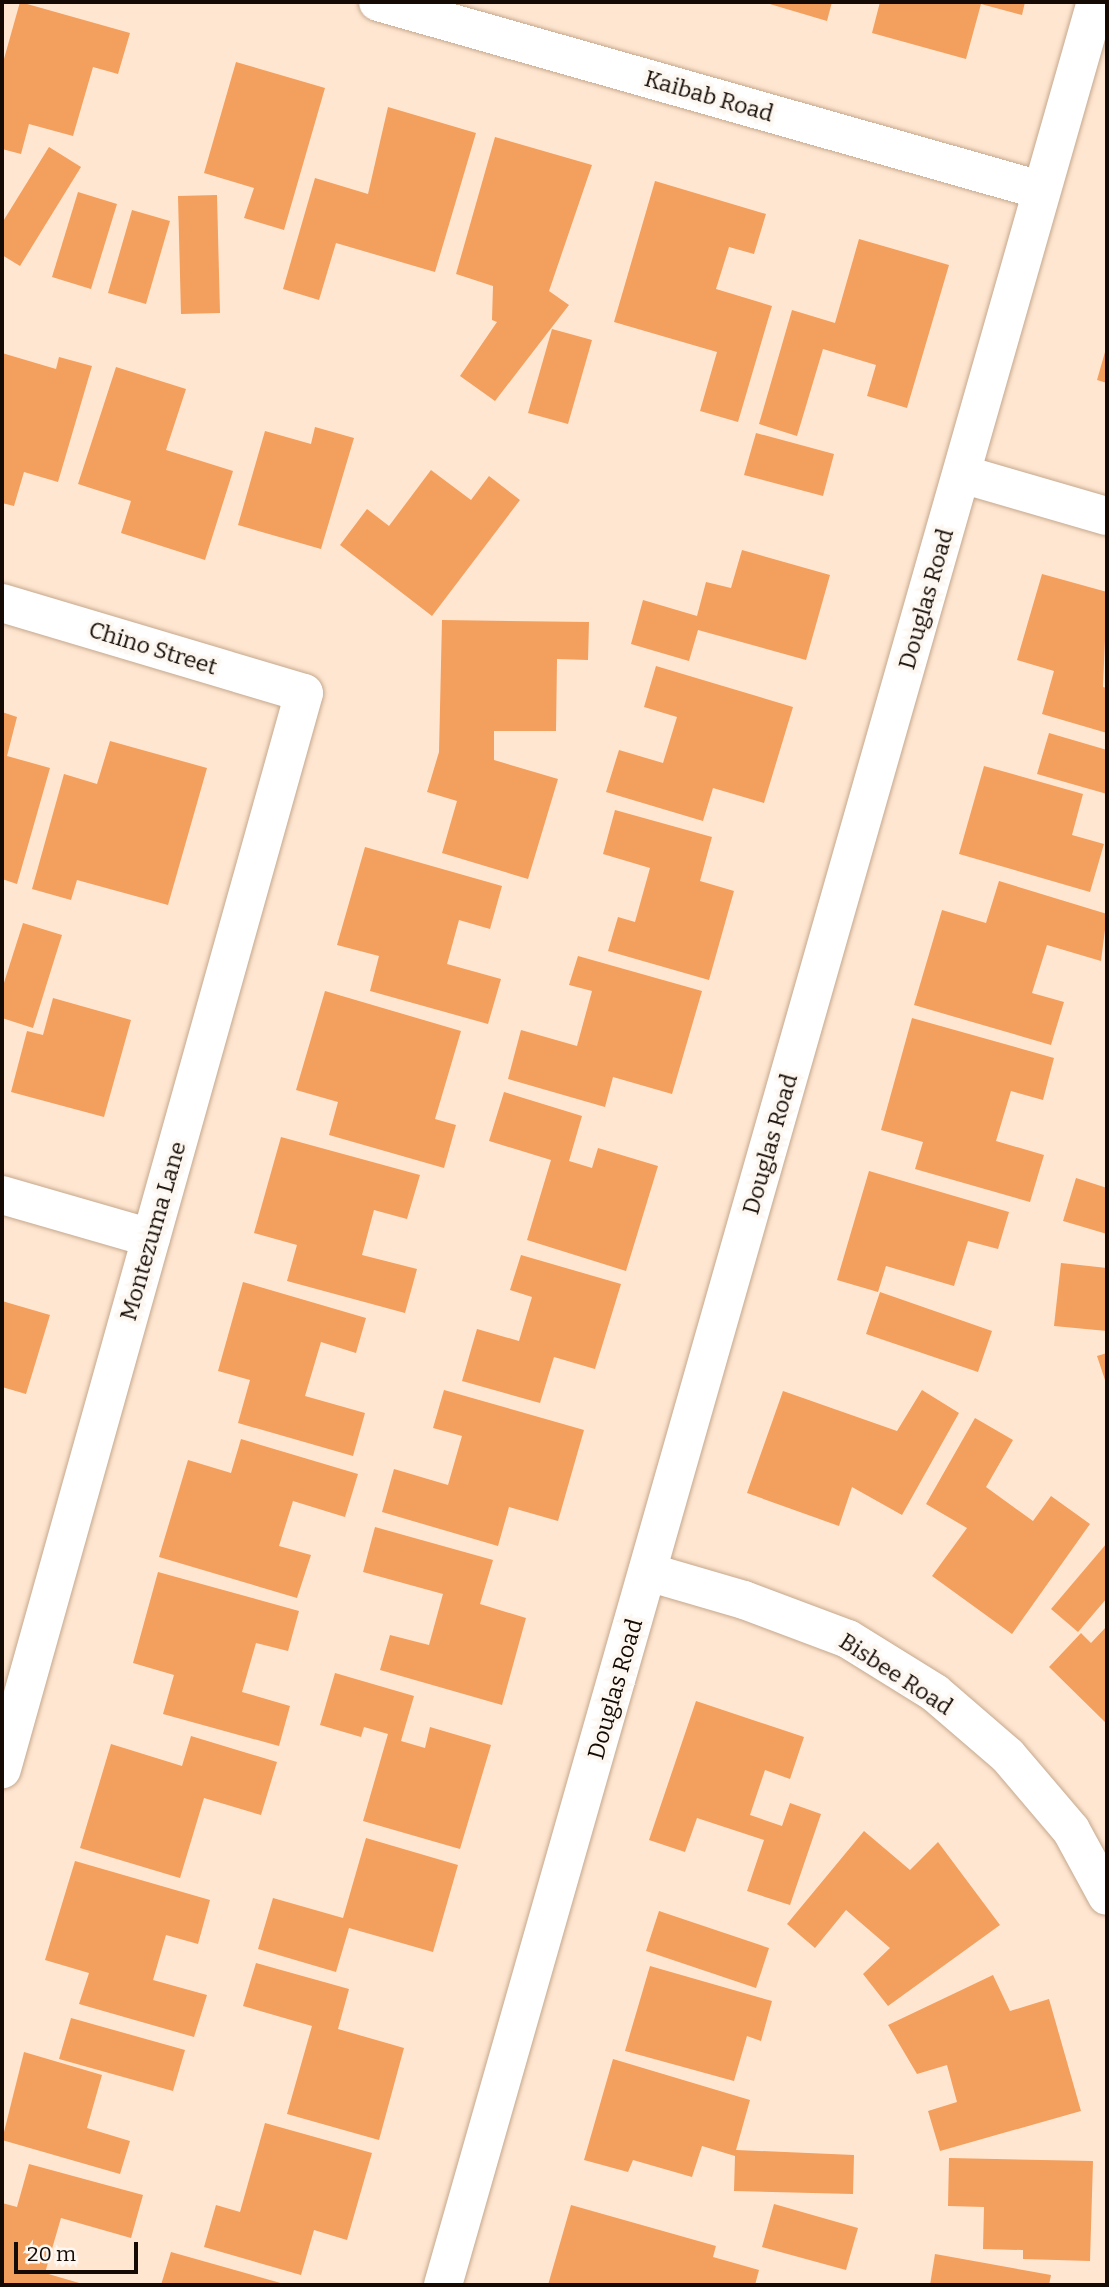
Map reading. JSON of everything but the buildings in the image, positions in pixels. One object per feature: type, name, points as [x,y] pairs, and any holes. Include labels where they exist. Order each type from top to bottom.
[{"type":"street","name":"Kaibab Road","points":[[379,2],[1041,190]]},
{"type":"street","name":"Douglas Road","points":[[443,2285],[1096,2]]},
{"type":"street","points":[[961,474],[1107,516]]},
{"type":"street","name":"Chino Street","points":[[2,603],[304,693]]},
{"type":"street","name":"Montezuma Lane","points":[[2,1769],[304,693]]},
{"type":"street","points":[[2,1195],[152,1238]]},
{"type":"street","name":"Bisbee Road","points":[[648,1572],[744,1600],[848,1639],[935,1693],[1008,1756],[1071,1830],[1107,1896]]}]
